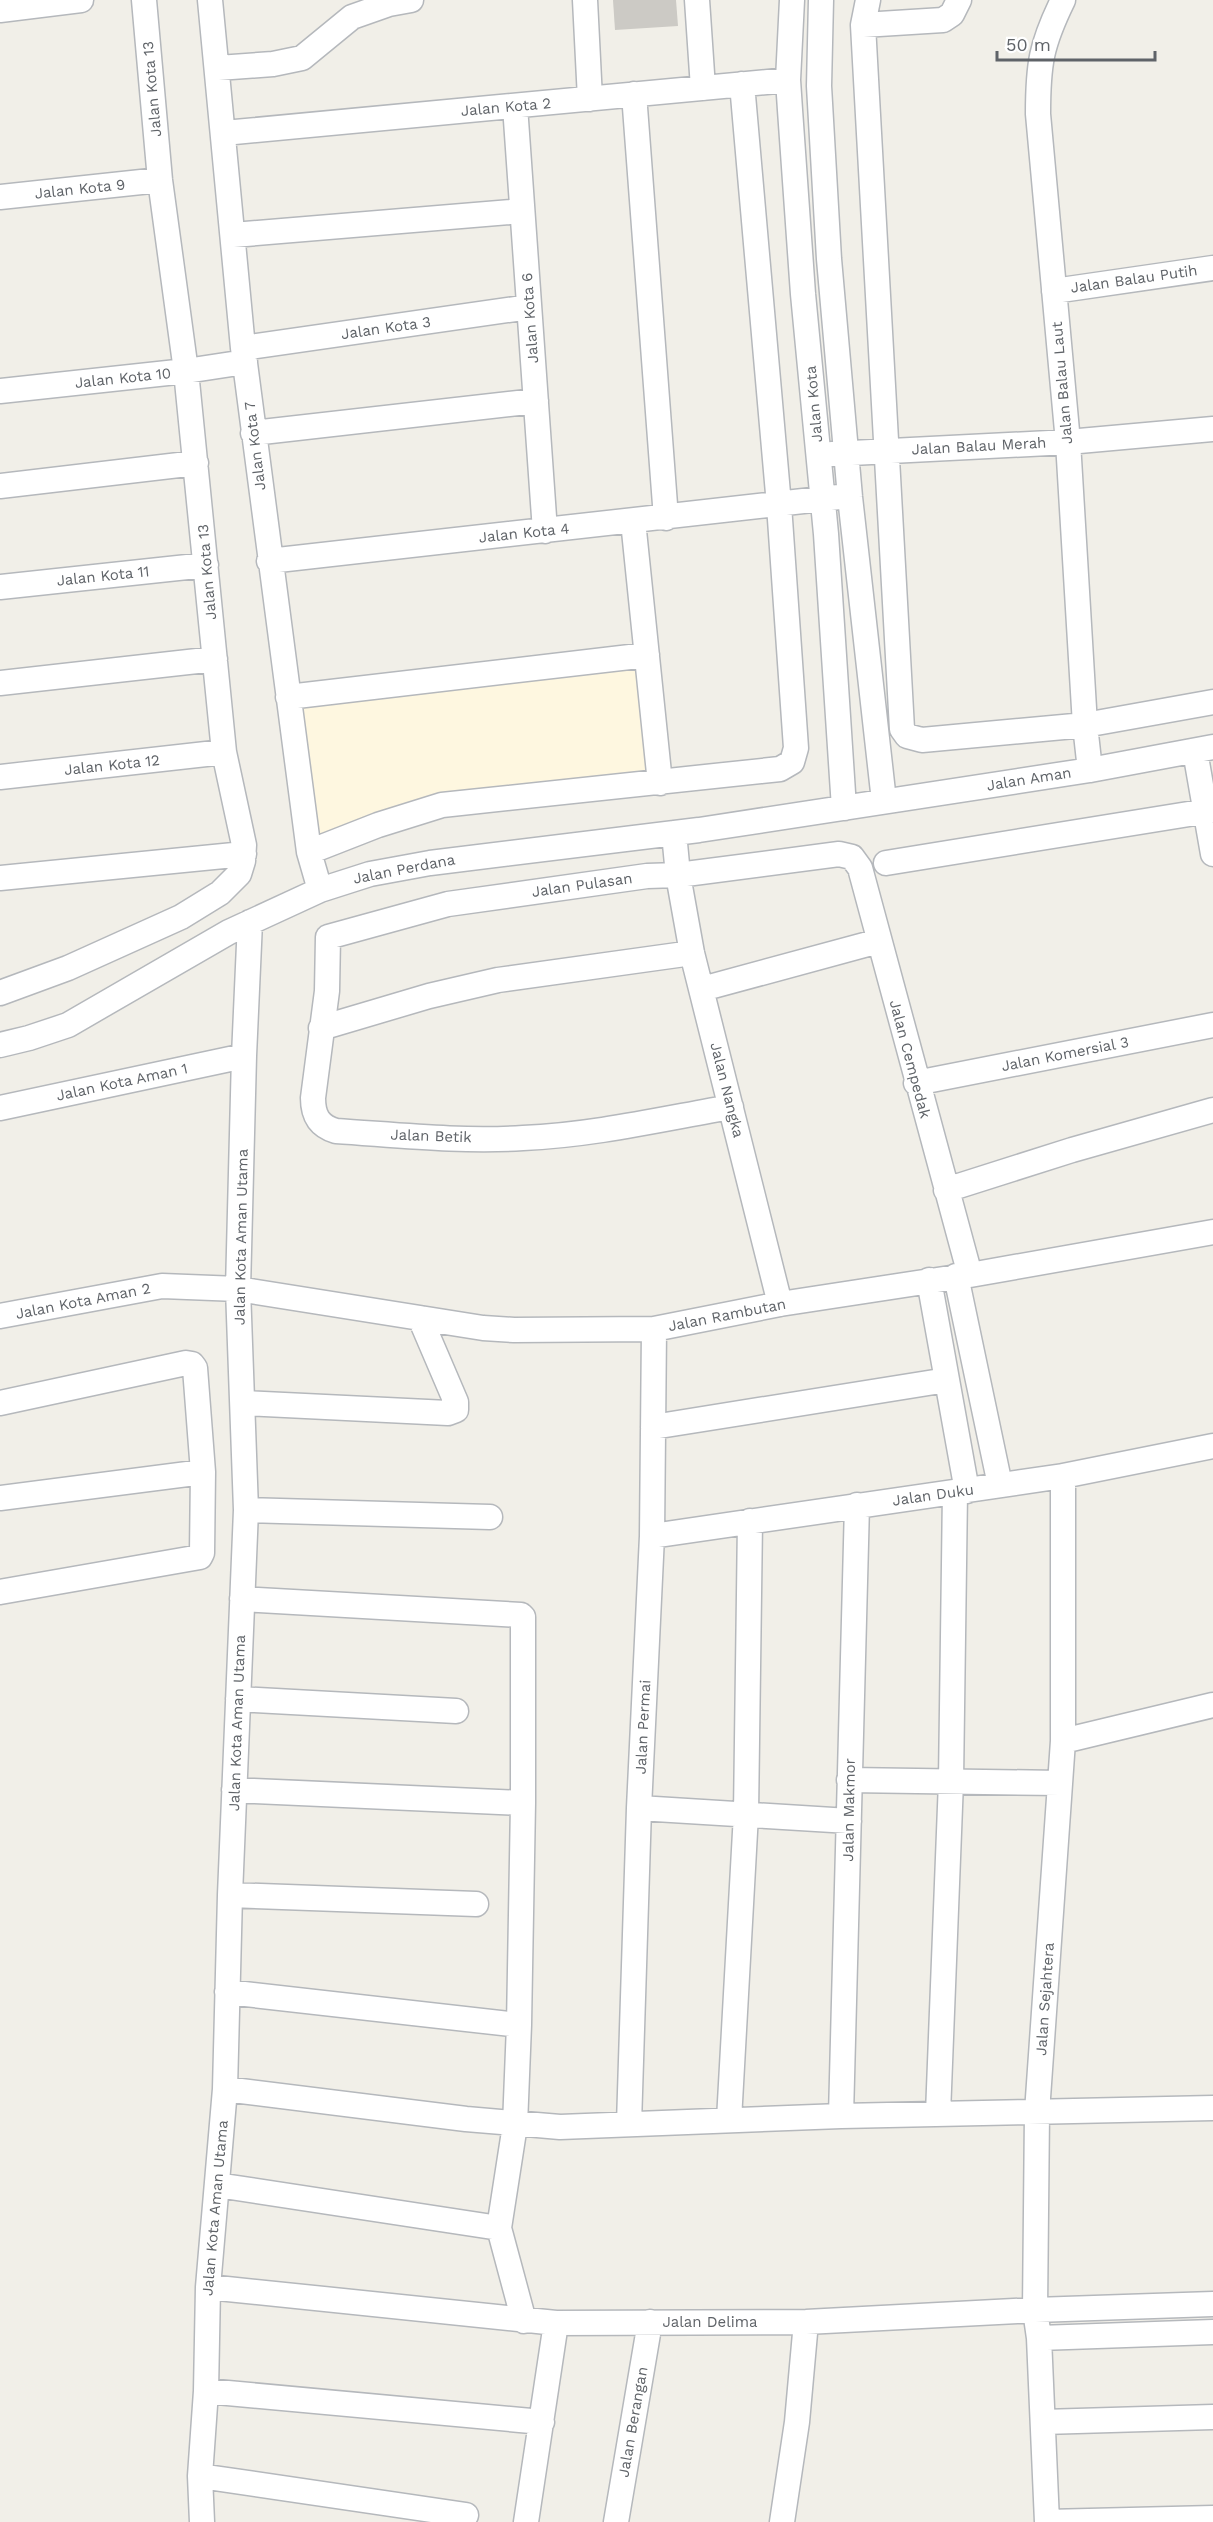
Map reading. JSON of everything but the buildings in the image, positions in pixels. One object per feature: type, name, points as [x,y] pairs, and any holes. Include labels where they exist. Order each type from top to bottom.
[{"type":"street","points":[[0,10],[81,0]]},
{"type":"street","name":"Jalan Kota 13","points":[[144,0],[160,180],[186,371],[224,752],[244,854]]},
{"type":"street","name":"Jalan Kota 7","points":[[210,0],[253,433],[309,852],[320,890]]},
{"type":"street","points":[[218,68],[273,64],[302,58],[352,17],[389,4],[411,0]]},
{"type":"street","points":[[585,0],[590,99]]},
{"type":"street","points":[[697,0],[703,88]]},
{"type":"street","name":"Jalan Kota","points":[[792,0],[788,80],[803,294],[823,499],[844,808]]},
{"type":"street","name":"Jalan Kota","points":[[821,0],[819,86],[825,201],[850,497],[884,801]]},
{"type":"street","points":[[868,0],[863,25],[902,729],[914,739],[922,740],[1085,725],[1213,702]]},
{"type":"street","points":[[863,25],[943,20],[952,14],[959,0]]},
{"type":"street","name":"Jalan Balau Laut","points":[[1063,0],[1042,48],[1038,79],[1038,114],[1068,442],[1085,725],[1090,770]]},
{"type":"street","name":"Jalan Kota 2","points":[[224,133],[788,80]]},
{"type":"street","points":[[309,852],[378,825],[442,805],[780,769],[787,767],[795,756],[779,505],[742,84]]},
{"type":"street","points":[[634,94],[666,518]]},
{"type":"street","name":"Jalan Kota 6","points":[[514,106],[545,531]]},
{"type":"street","name":"Jalan Kota 9","points":[[0,197],[160,180]]},
{"type":"street","points":[[233,235],[522,211]]},
{"type":"street","name":"Jalan Balau Putih","points":[[1054,291],[1213,268]]},
{"type":"street","name":"Jalan Kota 3","points":[[244,355],[529,307]]},
{"type":"street","name":"Jalan Kota 10","points":[[0,391],[186,371],[244,355]]},
{"type":"street","points":[[253,433],[536,401]]},
{"type":"street","name":"Jalan Balau Merah","points":[[818,456],[888,450],[1068,442],[1213,429]]},
{"type":"street","points":[[0,486],[196,463]]},
{"type":"street","name":"Jalan Kota 4","points":[[269,561],[850,497]]},
{"type":"street","points":[[633,521],[660,783]]},
{"type":"street","name":"Jalan Kota 11","points":[[0,587],[206,565]]},
{"type":"street","points":[[288,697],[647,655]]},
{"type":"street","points":[[0,683],[215,659]]},
{"type":"street","points":[[1204,749],[1213,854]]},
{"type":"street","name":"Jalan Aman","points":[[844,808],[1090,770],[1204,749]]},
{"type":"street","name":"Jalan Kota 12","points":[[0,777],[224,752]]},
{"type":"street","name":"Jalan Perdana","points":[[0,1045],[29,1038],[68,1024],[229,932],[320,890],[370,874],[430,863],[674,833],[844,808]]},
{"type":"street","points":[[886,862],[1209,811]]},
{"type":"street","name":"Jalan Nangka","points":[[674,833],[678,875],[692,953],[780,1304]]},
{"type":"street","points":[[0,878],[244,854],[239,874],[220,893],[181,916],[68,968],[0,993]]},
{"type":"street","name":"Jalan Pulasan","points":[[328,936],[448,904],[647,876],[678,875],[839,854]]},
{"type":"street","name":"Jalan Cempedak","points":[[839,854],[852,857],[860,868],[946,1190],[1000,1485]]},
{"type":"street","name":"Jalan Kota Aman Utama","points":[[202,2522],[200,2476],[206,2391],[208,2287],[225,2089],[230,1895],[246,1510],[238,1289],[250,922]]},
{"type":"street","name":"Jalan Betik","points":[[328,936],[327,991],[313,1105],[320,1123],[336,1131],[420,1137],[523,1138],[605,1130],[731,1107]]},
{"type":"street","points":[[702,989],[879,941]]},
{"type":"street","points":[[321,1028],[429,996],[498,980],[692,953]]},
{"type":"street","name":"Jalan Komersial 3","points":[[916,1083],[1213,1025]]},
{"type":"street","name":"Jalan Kota Aman 1","points":[[0,1108],[244,1056]]},
{"type":"street","points":[[946,1190],[1072,1150],[1213,1110]]},
{"type":"street","name":"Jalan Rambutan","points":[[238,1289],[420,1318],[514,1330],[654,1329],[780,1304],[963,1276],[1213,1232]]},
{"type":"street","points":[[928,1280],[947,1380],[962,1492],[938,2114]]},
{"type":"street","name":"Jalan Kota Aman 2","points":[[0,1316],[162,1286],[238,1289]]},
{"type":"street","points":[[243,1403],[448,1413],[456,1410],[456,1402],[420,1318]]},
{"type":"street","name":"Jalan Permai","points":[[629,2124],[639,1808],[652,1536],[654,1329]]},
{"type":"street","points":[[0,1403],[186,1363],[192,1364],[195,1368],[203,1472],[202,1553],[200,1557],[0,1592]]},
{"type":"street","points":[[653,1427],[947,1380]]},
{"type":"street","name":"Jalan Duku","points":[[652,1536],[1063,1476],[1213,1446]]},
{"type":"street","points":[[0,1498],[203,1472]]},
{"type":"street","name":"Jalan Sejahtera","points":[[1047,2522],[1039,2338],[1035,2310],[1037,2112],[1063,1741],[1063,1476]]},
{"type":"street","name":"Jalan Makmor","points":[[841,2116],[857,1505]]},
{"type":"street","points":[[246,1510],[490,1517]]},
{"type":"street","points":[[729,2120],[746,1814],[750,1521]]},
{"type":"street","points":[[242,1599],[521,1615],[524,1621],[523,1803],[515,2125],[499,2228],[524,2321]]},
{"type":"street","points":[[238,1700],[456,1711]]},
{"type":"street","points":[[1063,1741],[1213,1705]]},
{"type":"street","points":[[849,1780],[1060,1783]]},
{"type":"street","points":[[234,1790],[523,1803]]},
{"type":"street","points":[[639,1808],[849,1821]]},
{"type":"street","points":[[230,1895],[476,1904]]},
{"type":"street","points":[[227,1992],[519,2025]]},
{"type":"street","points":[[225,2089],[515,2125],[560,2127],[841,2116],[1213,2108]]},
{"type":"street","points":[[217,2185],[499,2228]]},
{"type":"street","name":"Jalan Delima","points":[[208,2287],[556,2323],[806,2322],[1035,2310],[1213,2304]]},
{"type":"street","name":"Jalan Berangan","points":[[616,2522],[650,2322]]},
{"type":"street","points":[[782,2522],[797,2422],[806,2322]]},
{"type":"street","points":[[526,2522],[556,2323]]},
{"type":"street","points":[[1039,2338],[1213,2332]]},
{"type":"street","points":[[206,2391],[542,2422]]},
{"type":"street","points":[[1043,2422],[1213,2417]]},
{"type":"street","points":[[200,2476],[466,2515]]},
{"type":"street","points":[[1047,2522],[1213,2517]]},
{"type":"shaded area","points":[[652,651],[666,791],[443,812],[304,862],[281,694]]}]
